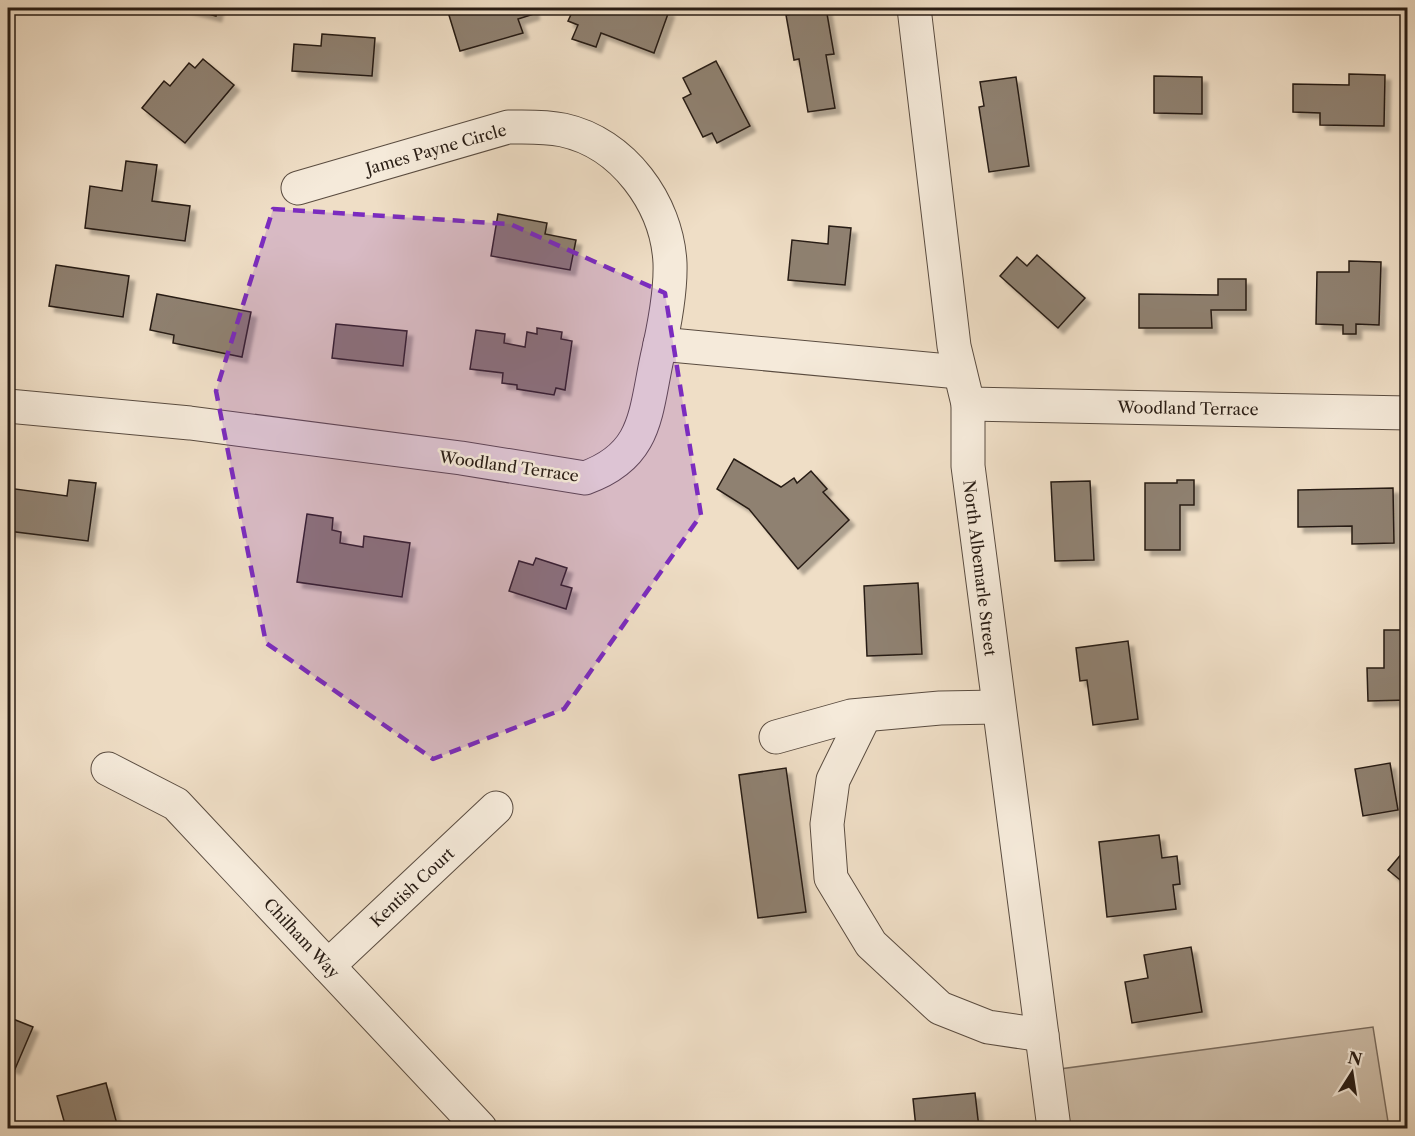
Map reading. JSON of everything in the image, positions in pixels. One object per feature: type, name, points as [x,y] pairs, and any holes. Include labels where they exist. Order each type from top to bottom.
[{"type":"street","name":"North Albemarle Street","points":[[914,8],[959,372],[968,404],[968,466],[1054,1128]]},
{"type":"street","name":"James Payne Circle","points":[[298,188],[508,127],[537,126],[565,131],[593,142],[619,159],[641,181],[656,207],[666,235],[670,264],[660,344]]},
{"type":"street","points":[[660,344],[959,372]]},
{"type":"street","name":"Woodland Terrace","points":[[8,406],[190,423],[461,458],[585,478],[605,471],[622,460],[636,442],[644,423],[660,344]]},
{"type":"street","name":"Woodland Terrace","points":[[968,404],[1407,413]]},
{"type":"street","points":[[776,737],[851,716],[940,708],[998,707]]},
{"type":"street","points":[[865,715],[833,780],[827,824],[831,878],[871,944],[940,1008],[988,1027],[1042,1035]]},
{"type":"street","name":"Chilham Way","points":[[108,770],[176,804],[480,1128]]},
{"type":"street","name":"Kentish Court","points":[[328,966],[496,808]]},
{"type":"highlighted area","points":[[273,209],[510,224],[665,293],[701,515],[564,709],[433,759],[266,643],[216,391]]},
{"type":"shaded area","points":[[1373,1027],[1389,1128],[1068,1128],[1060,1069]]},
{"type":"building","points":[[186,8],[218,8],[216,16]]},
{"type":"building","points":[[465,8],[533,8],[534,14],[518,19],[523,33],[460,51],[448,12]]},
{"type":"building","points":[[574,8],[660,8],[669,11],[654,53],[601,33],[596,47],[572,39],[578,25],[568,21]]},
{"type":"building","points":[[826,8],[834,54],[826,55],[835,108],[808,112],[799,59],[794,60],[786,15]]},
{"type":"building","points":[[322,34],[375,38],[372,76],[292,71],[294,44],[321,46]]},
{"type":"building","points":[[203,59],[234,85],[185,143],[142,108],[164,81],[170,86],[189,63],[195,68]]},
{"type":"building","points":[[716,61],[750,126],[717,143],[712,133],[703,137],[683,98],[691,94],[683,78]]},
{"type":"building","points":[[1349,74],[1385,75],[1384,126],[1320,125],[1320,113],[1293,112],[1293,84],[1349,85]]},
{"type":"building","points":[[1154,76],[1202,77],[1202,114],[1154,113]]},
{"type":"building","points":[[1016,77],[1029,166],[989,172],[979,107],[984,106],[980,82]]},
{"type":"building","points":[[126,161],[157,165],[152,201],[190,206],[185,241],[85,228],[90,186],[122,191]]},
{"type":"building","points":[[498,214],[547,223],[545,234],[576,240],[570,270],[491,256]]},
{"type":"building","points":[[829,226],[851,228],[845,285],[788,280],[792,240],[828,244]]},
{"type":"building","points":[[1037,255],[1085,298],[1058,328],[1000,276],[1017,257],[1027,266]]},
{"type":"building","points":[[1349,261],[1381,262],[1379,325],[1356,324],[1356,334],[1343,334],[1343,325],[1316,324],[1317,272],[1349,272]]},
{"type":"building","points":[[56,265],[129,276],[123,317],[49,306]]},
{"type":"building","points":[[1218,279],[1246,279],[1246,310],[1211,310],[1212,328],[1139,328],[1139,294],[1218,295]]},
{"type":"building","points":[[157,294],[251,312],[242,357],[173,343],[174,335],[150,330]]},
{"type":"building","points":[[336,324],[407,331],[403,366],[332,358]]},
{"type":"building","points":[[537,328],[562,332],[561,339],[572,341],[565,390],[556,388],[554,395],[517,389],[517,385],[502,383],[503,373],[470,369],[476,330],[505,334],[504,343],[525,347],[527,332],[537,334]]},
{"type":"building","points":[[734,459],[781,487],[794,478],[797,483],[811,471],[827,489],[823,492],[849,520],[798,569],[749,509],[717,489]]},
{"type":"building","points":[[69,480],[96,483],[88,541],[8,531],[8,488],[67,496]]},
{"type":"building","points":[[1177,480],[1194,480],[1194,505],[1180,505],[1180,550],[1145,550],[1145,483],[1177,483]]},
{"type":"building","points":[[1090,481],[1094,560],[1055,561],[1051,482]]},
{"type":"building","points":[[1393,488],[1394,543],[1352,544],[1352,526],[1298,527],[1298,490]]},
{"type":"building","points":[[307,514],[333,518],[332,530],[341,532],[340,543],[363,547],[364,536],[410,543],[402,597],[297,582]]},
{"type":"building","points":[[536,558],[567,568],[561,585],[572,588],[566,609],[509,591],[519,561],[533,565]]},
{"type":"building","points":[[918,583],[922,654],[867,656],[864,586]]},
{"type":"building","points":[[1384,630],[1408,630],[1408,700],[1368,701],[1367,668],[1384,668]]},
{"type":"building","points":[[1128,641],[1138,719],[1093,725],[1087,680],[1080,681],[1076,648]]},
{"type":"building","points":[[1390,763],[1398,810],[1363,816],[1355,769]]},
{"type":"building","points":[[786,768],[806,912],[758,918],[739,775]]},
{"type":"building","points":[[1159,835],[1162,858],[1177,856],[1180,884],[1173,885],[1176,909],[1107,917],[1099,842]]},
{"type":"building","points":[[1408,846],[1408,893],[1401,888],[1405,884],[1388,870]]},
{"type":"building","points":[[1191,947],[1202,1012],[1132,1023],[1125,982],[1148,978],[1144,955]]},
{"type":"building","points":[[8,1017],[33,1027],[15,1069],[8,1066]]},
{"type":"building","points":[[106,1083],[118,1128],[66,1128],[57,1096]]},
{"type":"building","points":[[975,1093],[979,1128],[916,1128],[913,1099]]}]
